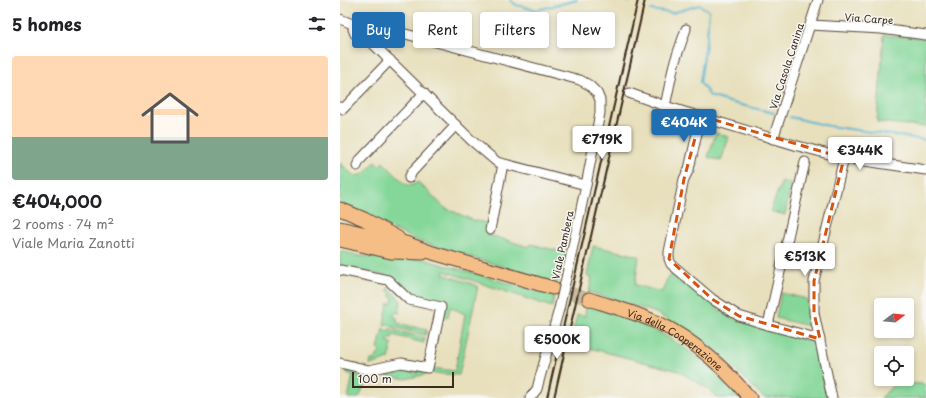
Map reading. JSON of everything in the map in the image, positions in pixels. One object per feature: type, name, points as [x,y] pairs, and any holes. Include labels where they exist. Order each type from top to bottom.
[{"type":"highway","points":[[340,209],[388,232],[406,243]]},
{"type":"highway","points":[[340,228],[406,243],[433,253],[553,288]]},
{"type":"highway","points":[[340,240],[391,252]]},
{"type":"highway","points":[[340,247],[352,250],[433,253]]},
{"type":"highway","name":"Via della Cooperazione","points":[[589,299],[646,317],[676,333],[703,351],[750,398]]},
{"type":"street","name":"Via Casola Canina","points":[[773,139],[784,109],[818,0]]},
{"type":"street","points":[[340,19],[352,24]]},
{"type":"street","name":"Via Carpe","points":[[811,25],[881,29],[926,35]]},
{"type":"street","points":[[665,106],[674,64],[686,30]]},
{"type":"street","name":"Viale Pambera","points":[[405,34],[580,80],[597,92],[600,100],[600,113],[597,131],[559,309],[538,385],[530,398]]},
{"type":"street","points":[[380,48],[424,94],[487,155],[497,162],[586,185]]},
{"type":"street","points":[[340,106],[343,109],[390,60]]},
{"type":"street","points":[[629,93],[665,106],[773,139],[844,158],[926,170]]},
{"type":"street","points":[[358,166],[359,161],[424,94]]},
{"type":"street","points":[[701,116],[689,168],[684,179],[669,252],[669,259],[672,264],[712,299],[739,316],[820,339]]},
{"type":"street","points":[[409,178],[412,172],[456,125]]},
{"type":"street","points":[[832,398],[814,313],[814,282],[844,158]]},
{"type":"street","points":[[768,325],[805,162]]},
{"type":"street","points":[[490,230],[503,164]]},
{"type":"street","points":[[340,270],[388,280],[408,300],[441,308],[428,368],[401,363],[369,370],[340,363]]},
{"type":"highlighted area","points":[[701,116],[844,158],[814,281],[814,313],[820,339],[739,316],[712,299],[669,259],[684,179]]},
{"type":"green space","points":[[884,35],[926,38],[926,127],[877,122]]},
{"type":"green space","points":[[716,133],[729,137],[721,161],[708,157]]},
{"type":"green space","points":[[375,162],[379,166],[383,162],[405,184],[412,185],[418,182],[445,208],[475,221],[488,223],[486,234],[529,247],[531,244],[566,253],[557,283],[418,241],[340,204],[340,163],[353,175],[357,176],[366,172]]},
{"type":"green space","points":[[782,181],[791,184],[785,215],[770,211]]},
{"type":"green space","points":[[593,246],[639,256],[635,285],[662,292],[667,279],[674,273],[727,316],[745,323],[813,342],[816,346],[827,398],[764,398],[718,352],[688,331],[654,312],[589,292],[592,278],[587,276]]},
{"type":"green space","points":[[340,251],[359,256],[423,259],[554,296],[552,307],[444,271],[443,274],[478,286],[459,375],[431,373],[406,379],[381,375],[367,380],[359,398],[348,398],[353,375],[347,373],[347,368],[357,371],[356,375],[368,378],[370,373],[380,370],[382,373],[397,370],[397,366],[402,366],[402,370],[417,373],[418,370],[431,372],[432,368],[455,371],[465,314],[450,307],[448,317],[444,316],[446,305],[412,296],[390,277],[340,267]]},
{"type":"green space","points":[[388,287],[401,301],[399,313],[395,312],[394,317],[397,318],[397,323],[427,330],[425,335],[390,326],[388,324],[384,325],[388,303],[391,304],[393,297],[390,296],[391,292],[387,291]]},
{"type":"green space","points":[[781,293],[807,299],[809,326],[776,318]]},
{"type":"green space","points":[[586,306],[631,320],[671,339],[707,365],[740,398],[718,398],[707,388],[678,371],[570,343],[577,315],[585,316]]},
{"type":"green space","points":[[383,328],[387,331],[390,329],[425,338],[424,343],[393,335],[392,338],[389,338],[388,342],[392,343],[389,359],[370,365],[371,360],[375,360],[376,356],[378,356],[380,350],[378,349]]},
{"type":"green space","points":[[914,384],[924,384],[926,391],[926,398],[881,398],[892,386],[914,386]]},
{"type":"waterway","points":[[510,0],[516,5],[537,10],[577,0]]},
{"type":"waterway","points":[[651,10],[672,13],[700,5],[709,11],[700,82],[710,96],[774,113]]},
{"type":"waterway","points":[[790,117],[829,126],[926,140]]},
{"type":"tunnel","points":[[553,288],[589,299]]},
{"type":"railway","points":[[547,398],[638,0]]},
{"type":"railway","points":[[554,398],[645,0]]}]
